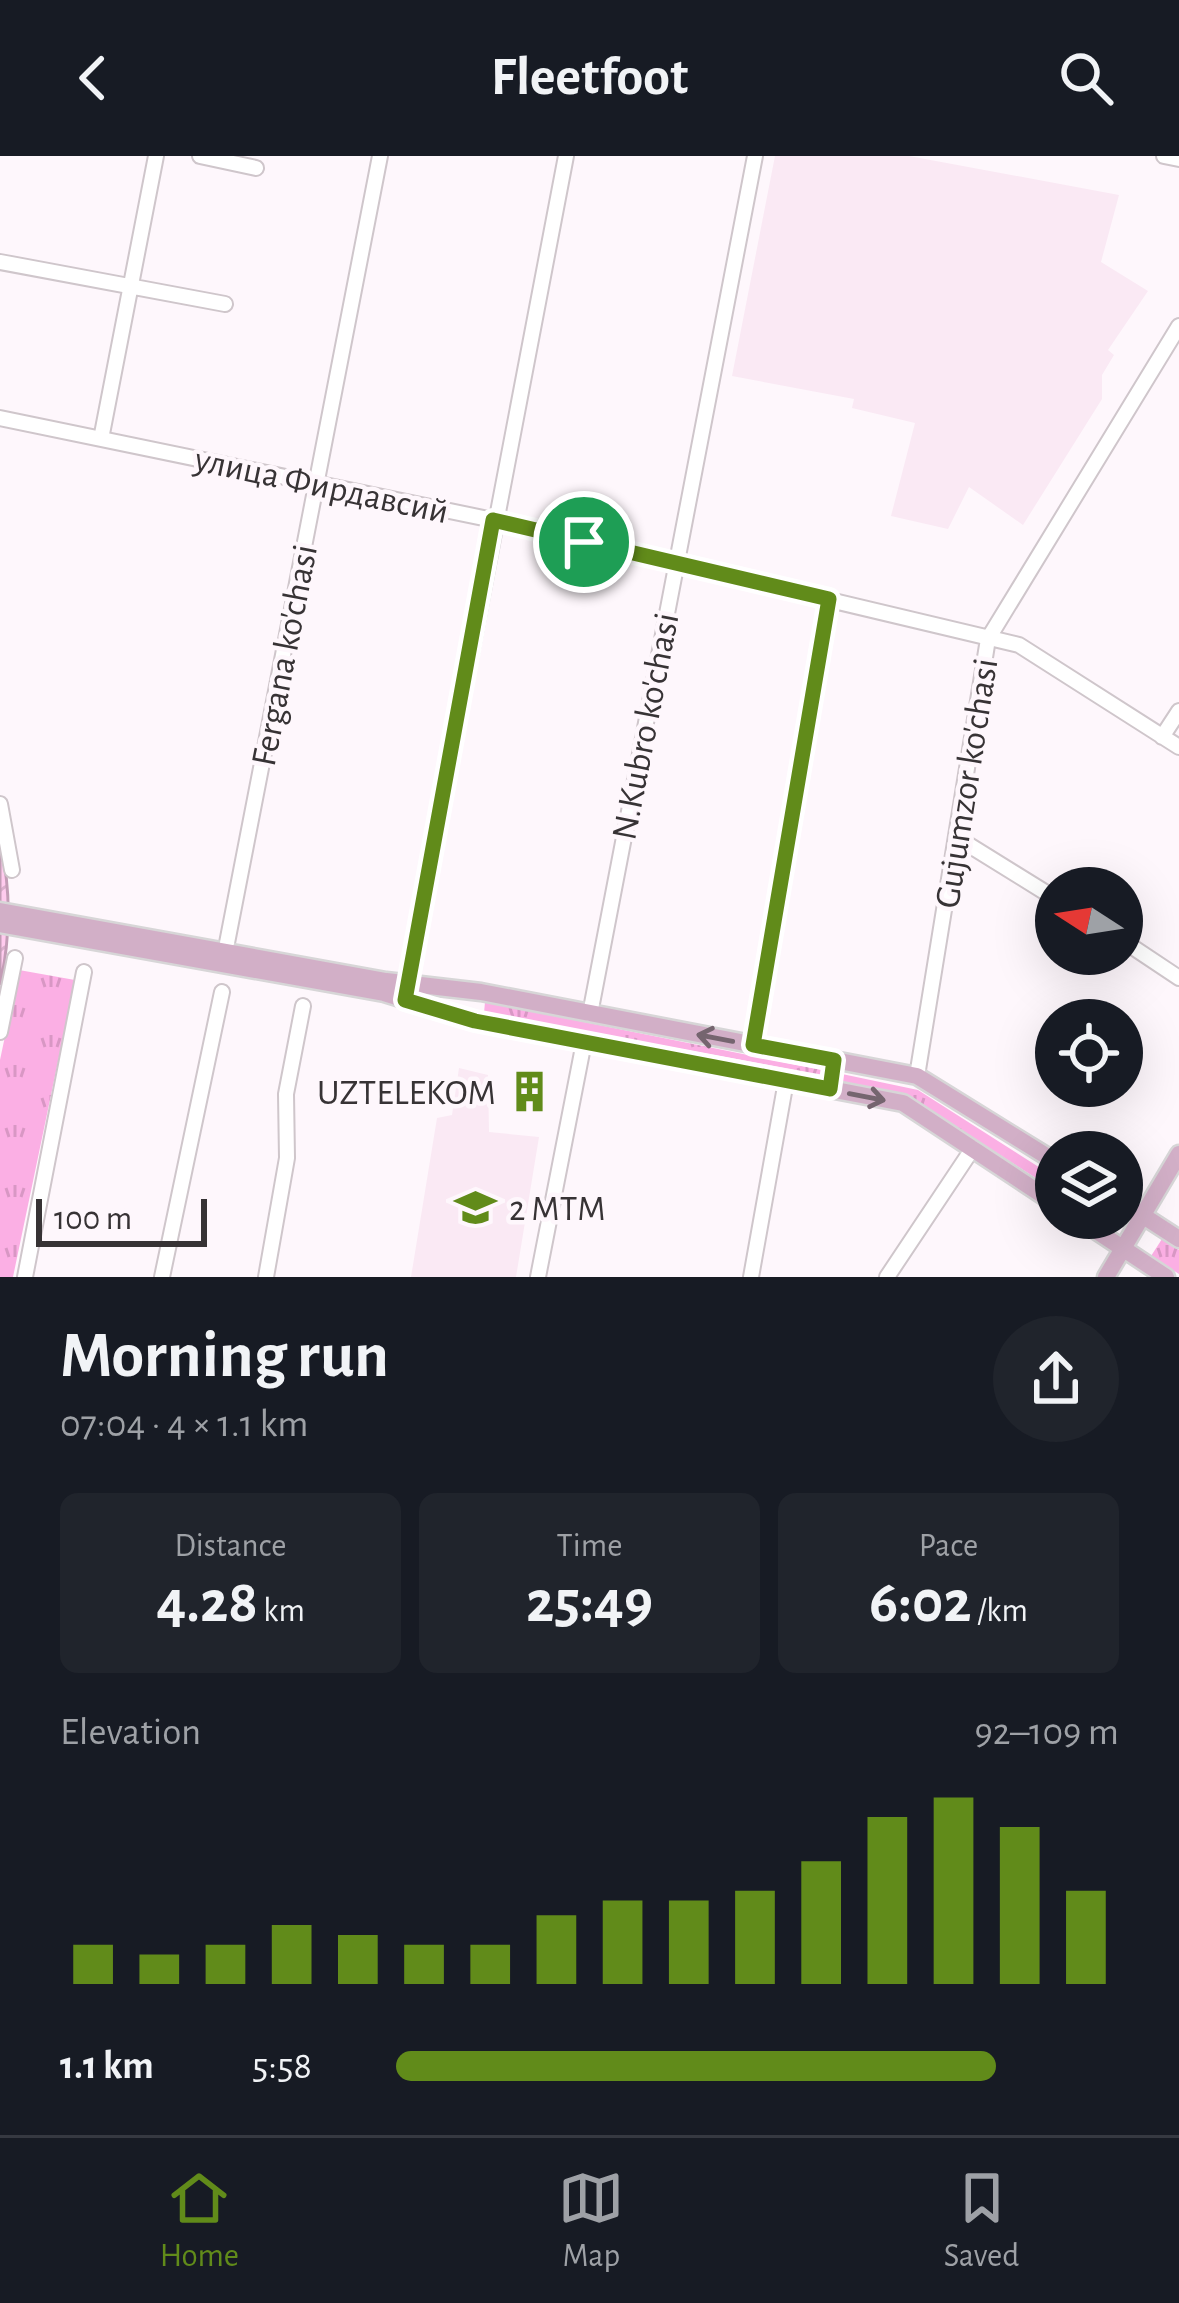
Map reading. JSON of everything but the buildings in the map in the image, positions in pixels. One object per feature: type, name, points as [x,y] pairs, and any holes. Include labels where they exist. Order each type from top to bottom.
[{"type":"main road","points":[[0,911],[109,938]]},
{"type":"main road","points":[[0,924],[109,938],[407,992],[590,1013],[916,1076],[1035,1149]]},
{"type":"main road","points":[[407,992],[475,1021],[903,1103],[1035,1190]]},
{"type":"main road","points":[[1143,1213],[1179,1154]]},
{"type":"main road","points":[[1143,1216],[1179,1239]]},
{"type":"main road","points":[[1110,1239],[1166,1277]]},
{"type":"main road","points":[[1106,1277],[1129,1239]]},
{"type":"street","points":[[101,439],[156,156]]},
{"type":"street","points":[[200,156],[256,168]]},
{"type":"street","name":"Fergana ko'chasi","points":[[227,943],[380,156]]},
{"type":"street","points":[[407,992],[493,520],[566,156]]},
{"type":"street","name":"N.Kubro ko'chasi","points":[[590,1013],[755,156]]},
{"type":"street","points":[[1164,156],[1179,159]]},
{"type":"street","points":[[0,262],[225,304]]},
{"type":"street","name":"Gujumzor ko'chasi","points":[[916,1076],[988,638],[1179,326]]},
{"type":"street","name":"улица Фирдавсий","points":[[0,418],[493,520],[1019,645],[1179,747]]},
{"type":"street","points":[[753,1045],[829,599]]},
{"type":"street","points":[[1162,737],[1179,711]]},
{"type":"street","points":[[0,804],[12,870]]},
{"type":"street","points":[[956,837],[1035,886]]},
{"type":"street","points":[[1143,954],[1179,978]]},
{"type":"street","points":[[0,1032],[15,958]]},
{"type":"street","points":[[25,1277],[84,973]]},
{"type":"street","points":[[162,1277],[222,992]]},
{"type":"street","points":[[266,1277],[287,1158],[286,1094],[303,1006]]},
{"type":"street","points":[[538,1277],[584,1042]]},
{"type":"street","points":[[830,1089],[834,1060]]},
{"type":"street","points":[[751,1277],[786,1081]]},
{"type":"street","points":[[887,1277],[973,1148]]},
{"type":"shaded area","points":[[775,156],[909,156],[1119,195],[1101,262],[1148,291],[1108,350],[1114,355],[1102,375],[1102,399],[1023,525],[969,487],[948,529],[891,516],[915,423],[852,408],[854,399],[732,376]]},
{"type":"shaded area","name":"2 MTM","points":[[459,1068],[488,1075],[489,1132],[539,1137],[516,1277],[411,1277],[437,1118],[452,1115]]},
{"type":"green space","points":[[19,970],[75,980],[13,1277],[0,1277],[0,1060]]},
{"type":"green space","points":[[485,1002],[822,1070],[824,1075],[484,1013]]},
{"type":"green space","points":[[842,1074],[918,1090],[1035,1165],[1035,1178],[922,1105],[841,1082]]},
{"type":"green space","points":[[1162,1239],[1179,1250],[1179,1274],[1151,1256]]},
{"type":"water","points":[[0,840],[8,912],[0,985]]},
{"type":"place","name":"UZTELEKOM","points":[[530,1091]]},
{"type":"place","name":"2 MTM","points":[[475,1207]]},
{"type":"route","points":[[493,520],[584,542],[829,599],[753,1045],[834,1060],[830,1089],[475,1021],[405,1000],[493,520]]}]
